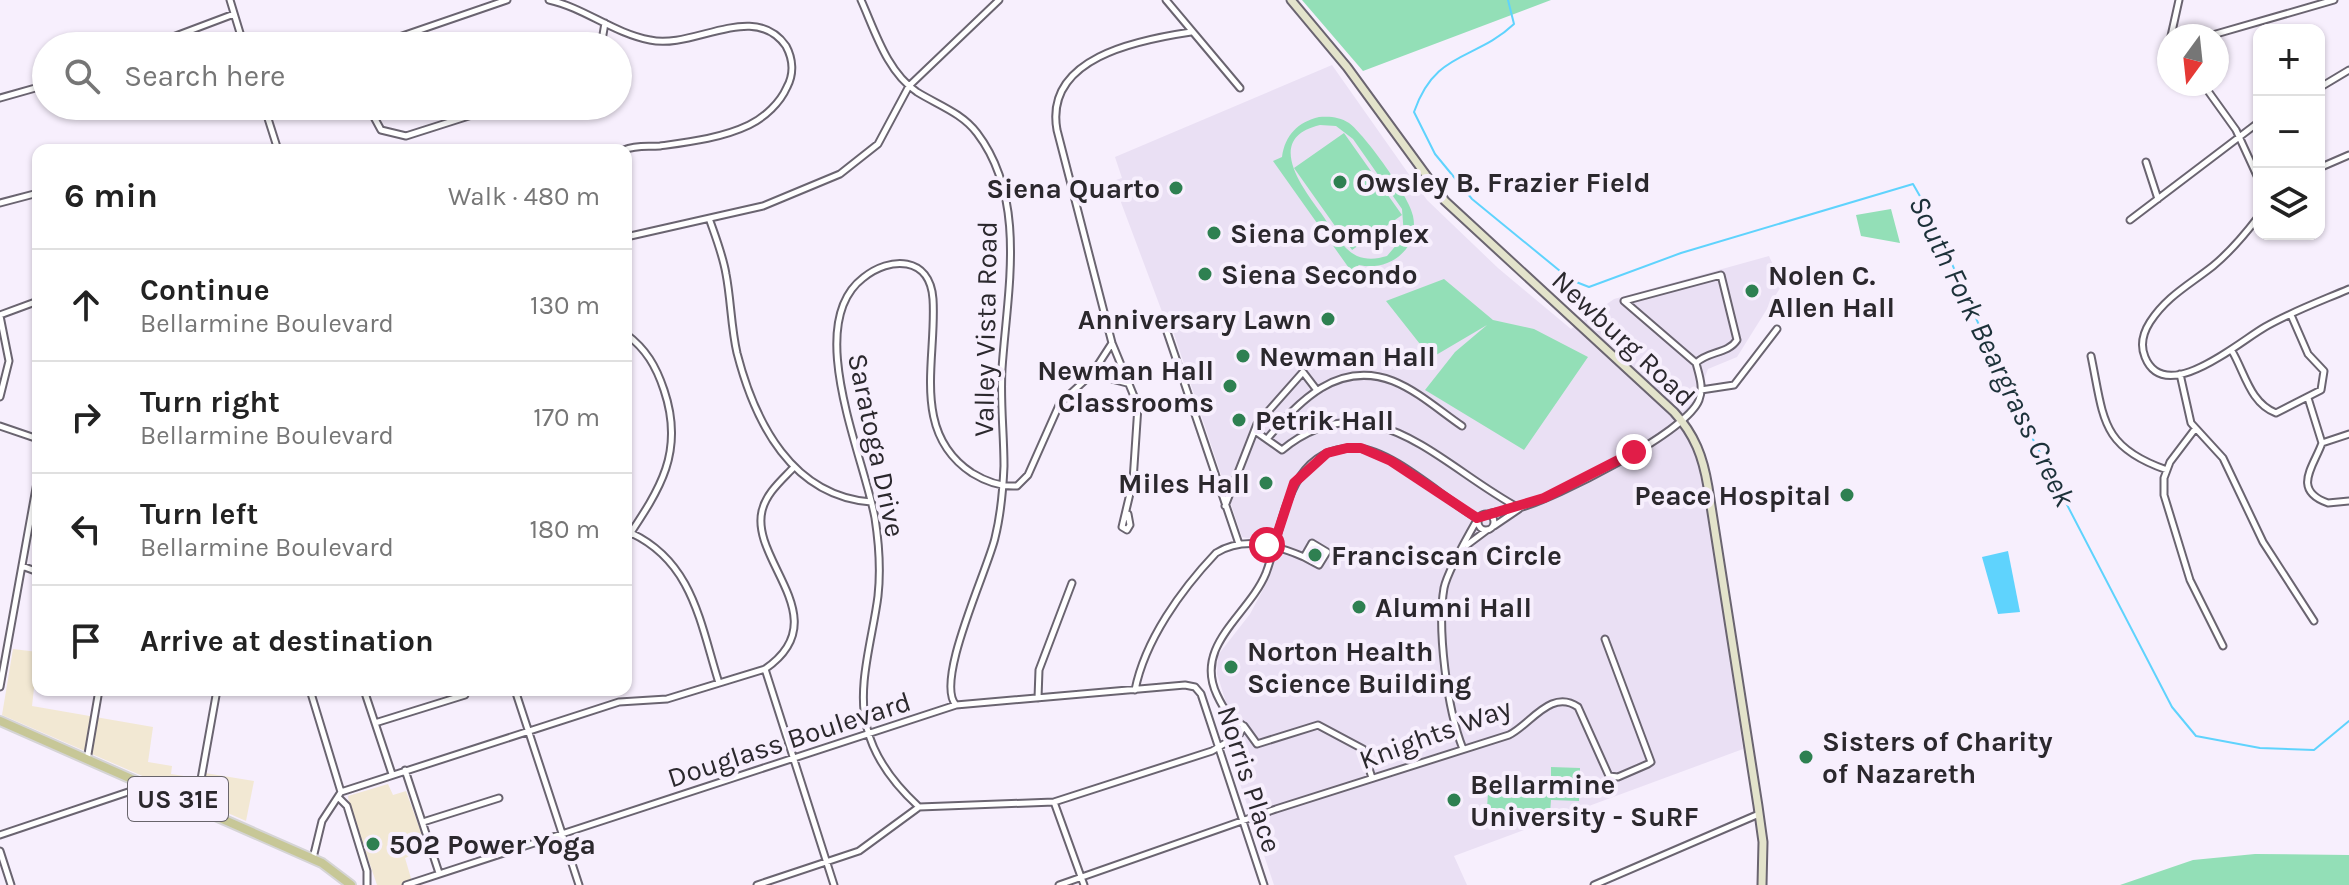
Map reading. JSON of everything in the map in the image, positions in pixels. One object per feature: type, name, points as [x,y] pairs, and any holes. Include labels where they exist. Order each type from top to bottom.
[{"type":"main road","name":"Newburg Road","points":[[1291,0],[1347,67],[1445,201],[1681,419],[1703,458],[1759,814],[1763,845],[1762,885]]},
{"type":"main road","name":"US 31E","points":[[0,721],[313,858],[335,870],[351,885]]},
{"type":"street","points":[[230,0],[240,32]]},
{"type":"street","points":[[414,32],[507,0]]},
{"type":"street","points":[[549,0],[571,5],[631,32]]},
{"type":"street","name":"Valley Vista Road","points":[[861,0],[885,53],[909,86],[971,126],[991,156],[1000,184],[1012,259],[1002,370],[1003,485],[995,540],[956,653],[950,692],[956,705]]},
{"type":"street","points":[[632,236],[710,220],[815,186],[855,164],[878,144],[909,86],[999,0]]},
{"type":"street","points":[[1166,0],[1240,88]]},
{"type":"street","points":[[2174,24],[2179,0]]},
{"type":"street","points":[[2229,30],[2334,0]]},
{"type":"street","points":[[186,32],[234,14]]},
{"type":"street","points":[[603,32],[605,23]]},
{"type":"street","points":[[632,32],[659,42],[736,23],[756,24],[780,38],[791,61],[790,79],[784,94],[755,122],[712,137],[632,149]]},
{"type":"street","points":[[1128,514],[1139,420],[1137,401],[1112,343],[1057,130],[1055,104],[1068,79],[1090,61],[1168,36],[1191,32]]},
{"type":"street","points":[[2325,84],[2349,70]]},
{"type":"street","points":[[0,98],[32,89]]},
{"type":"street","points":[[2211,96],[2238,137],[2253,168]]},
{"type":"street","points":[[268,120],[276,144]]},
{"type":"street","points":[[374,120],[377,126],[400,136],[453,120]]},
{"type":"street","points":[[2130,220],[2253,126]]},
{"type":"street","points":[[2325,165],[2349,155]]},
{"type":"street","points":[[2146,162],[2158,199]]},
{"type":"street","points":[[0,203],[32,195]]},
{"type":"street","points":[[710,220],[725,269],[733,329],[745,378],[766,426],[794,467],[828,494],[871,502]]},
{"type":"street","points":[[2253,223],[2216,263],[2176,290],[2146,328],[2143,348],[2149,365],[2161,375],[2180,374],[2232,351],[2267,325],[2349,289]]},
{"type":"street","name":"Saratoga Drive","points":[[919,807],[888,774],[868,733],[867,675],[880,571],[871,502],[840,378],[836,320],[843,299],[852,287],[880,267],[899,261],[919,269],[932,291],[928,386],[939,434],[965,468],[1003,485]]},
{"type":"street","points":[[1466,545],[1520,508],[1608,468],[1695,407],[1701,390],[1696,363],[1624,301],[1721,275],[1737,340],[1732,347],[1704,355],[1696,363]]},
{"type":"street","points":[[0,397],[9,361],[0,315],[32,303]]},
{"type":"street","points":[[2232,351],[2253,394],[2268,410],[2276,413],[2308,398],[2321,390],[2324,371],[2308,354],[2291,315]]},
{"type":"street","points":[[1168,320],[1167,332],[1239,544]]},
{"type":"street","points":[[1701,390],[1734,385],[1777,329]]},
{"type":"street","points":[[632,339],[646,352],[657,371],[673,427],[667,468],[632,531]]},
{"type":"street","points":[[1003,485],[1017,486],[1028,475],[1060,403],[1092,374],[1112,343]]},
{"type":"street","points":[[2091,356],[2110,434],[2138,460],[2167,470]]},
{"type":"street","points":[[1225,507],[1255,431],[1265,414],[1303,372],[1316,389]]},
{"type":"street","points":[[1092,374],[1127,383]]},
{"type":"street","points":[[2180,374],[2184,403],[2195,429],[2223,458],[2263,542],[2314,621]]},
{"type":"street","points":[[1267,439],[1292,409],[1316,389],[1357,376],[1393,381],[1462,426]]},
{"type":"street","points":[[2308,398],[2322,443],[2307,477],[2309,489],[2319,500],[2328,503],[2349,501]]},
{"type":"street","points":[[1255,431],[1282,450],[1303,433],[1324,424],[1350,420],[1379,425],[1406,436],[1520,508]]},
{"type":"street","points":[[0,426],[32,437]]},
{"type":"street","points":[[2195,429],[2167,470],[2165,503],[2184,564],[2223,646]]},
{"type":"street","points":[[2322,443],[2349,434]]},
{"type":"street","points":[[1372,778],[1363,749],[1318,725],[1257,744],[1244,726],[1224,711],[1209,679],[1210,666],[1227,628],[1258,589],[1294,483],[1327,453],[1361,448],[1391,461],[1477,519],[1480,528],[1490,528]]},
{"type":"street","points":[[313,858],[322,821],[340,793],[619,702],[667,699],[765,669],[784,650],[792,623],[787,588],[762,536],[762,512],[770,493],[794,467]]},
{"type":"street","points":[[1463,749],[1449,710],[1443,611],[1450,568],[1466,545],[1477,519],[1520,508]]},
{"type":"street","points":[[0,687],[32,510]]},
{"type":"street","points":[[1488,514],[1494,519],[1490,528]]},
{"type":"street","points":[[632,534],[663,553],[681,573],[719,683]]},
{"type":"street","points":[[1135,690],[1141,662],[1152,640],[1211,558],[1228,546],[1274,544],[1319,565],[1327,552],[1312,543],[1304,557]]},
{"type":"street","points":[[22,566],[32,570]]},
{"type":"street","points":[[1038,698],[1039,670],[1072,583]]},
{"type":"street","name":"Knights Way","points":[[1059,885],[1372,778],[1509,735],[1524,728],[1546,706],[1567,702],[1582,714],[1609,776],[1618,777],[1648,764],[1651,762],[1605,639]]},
{"type":"street","points":[[765,669],[834,885]]},
{"type":"street","name":"Douglass Boulevard","points":[[406,885],[956,705],[1195,687]]},
{"type":"street","name":"Norris Place","points":[[1195,687],[1201,694],[1264,885]]},
{"type":"street","points":[[87,760],[98,696]]},
{"type":"street","points":[[196,807],[216,696]]},
{"type":"street","points":[[312,696],[367,871],[367,885]]},
{"type":"street","points":[[366,696],[392,774]]},
{"type":"street","points":[[375,723],[462,696]]},
{"type":"street","points":[[517,696],[579,885]]},
{"type":"street","points":[[757,885],[859,851],[919,807],[1054,802],[1218,748],[1239,735],[1244,726]]},
{"type":"street","points":[[405,770],[439,873]]},
{"type":"street","points":[[0,835],[147,786]]},
{"type":"street","points":[[423,822],[499,798]]},
{"type":"street","points":[[1054,802],[1084,885]]},
{"type":"street","points":[[1594,885],[1759,814]]},
{"type":"street","points":[[0,851],[11,885]]},
{"type":"shaded area","points":[[1332,65],[1427,200],[1498,268],[1571,329],[1614,299],[1769,256],[1782,285],[1737,357],[1708,369],[1687,426],[1701,460],[1743,749],[1454,856],[1467,885],[1274,885],[1228,748],[1243,737],[1244,724],[1230,715],[1217,674],[1218,655],[1250,614],[1266,584],[1274,544],[1242,537],[1168,316],[1164,317],[1113,181],[1122,178],[1115,157]]},
{"type":"shaded area","points":[[13,649],[32,651],[32,706],[153,727],[148,762],[172,766],[171,774],[197,778],[199,772],[254,781],[246,821],[2,715]]},
{"type":"shaded area","points":[[388,784],[393,795],[406,791],[427,849],[405,858],[413,885],[377,885],[349,803],[348,796]]},
{"type":"green space","points":[[1302,0],[1551,0],[1363,71]]},
{"type":"green space","points":[[1331,117],[1349,123],[1396,181],[1410,207],[1414,228],[1412,239],[1400,256],[1381,265],[1359,265],[1351,271],[1273,161],[1282,157],[1286,142],[1294,131],[1312,119]],"holes":[[[1320,125],[1336,126],[1353,139],[1402,209],[1404,236],[1387,256],[1364,258],[1346,248],[1305,190],[1292,164],[1294,141],[1303,131]]]},
{"type":"green space","points":[[1344,133],[1402,215],[1352,250],[1294,168]]},
{"type":"green space","points":[[1891,209],[1900,243],[1861,236],[1856,215]]},
{"type":"green space","points":[[1444,279],[1493,320],[1534,329],[1588,357],[1524,450],[1425,390],[1455,352],[1487,325],[1431,358],[1386,301]]},
{"type":"green space","points":[[1551,767],[1580,768],[1579,801],[1551,800],[1550,814],[1518,813],[1517,826],[1486,825],[1488,792],[1518,793],[1519,780],[1551,781]]},
{"type":"green space","points":[[2255,854],[2349,855],[2349,885],[2120,885],[2193,860]]},
{"type":"water","points":[[2008,551],[2020,612],[1998,614],[1982,557]]},
{"type":"waterway","name":"South Fork Beargrass Creek","points":[[1508,0],[1514,24],[1433,77],[1414,112],[1435,154],[1472,199],[1571,280],[1589,287],[1681,253],[1913,184],[1929,212],[2010,395],[2172,707],[2196,736],[2260,748],[2314,750],[2349,721]]},
{"type":"place","name":"Owsley B. Frazier Field","points":[[1340,182]]},
{"type":"place","name":"Siena Quarto","points":[[1176,188]]},
{"type":"place","name":"Siena Complex","points":[[1214,233]]},
{"type":"place","name":"Siena Secondo","points":[[1205,274]]},
{"type":"place","name":"Nolen C. Allen Hall","points":[[1752,291]]},
{"type":"place","name":"Anniversary Lawn","points":[[1328,319]]},
{"type":"place","name":"Newman Hall","points":[[1243,356]]},
{"type":"place","name":"Newman Hall Classrooms","points":[[1230,386]]},
{"type":"place","name":"Petrik Hall","points":[[1239,420]]},
{"type":"place","name":"Miles Hall","points":[[1266,483]]},
{"type":"place","name":"Peace Hospital","points":[[1847,495]]},
{"type":"place","name":"Franciscan Circle","points":[[1315,555]]},
{"type":"place","name":"Alumni Hall","points":[[1359,607]]},
{"type":"place","name":"Norton Health Science Building","points":[[1231,667]]},
{"type":"place","name":"Sisters of Charity of Nazareth","points":[[1806,757]]},
{"type":"place","name":"Bellarmine University - SuRF","points":[[1454,800]]},
{"type":"place","name":"502 Power Yoga","points":[[373,844]]},
{"type":"route","points":[[1267,545],[1274,544],[1294,483],[1317,460],[1338,450],[1361,448],[1373,452],[1477,518],[1485,513],[1520,508],[1544,498],[1608,468],[1634,452]]}]
